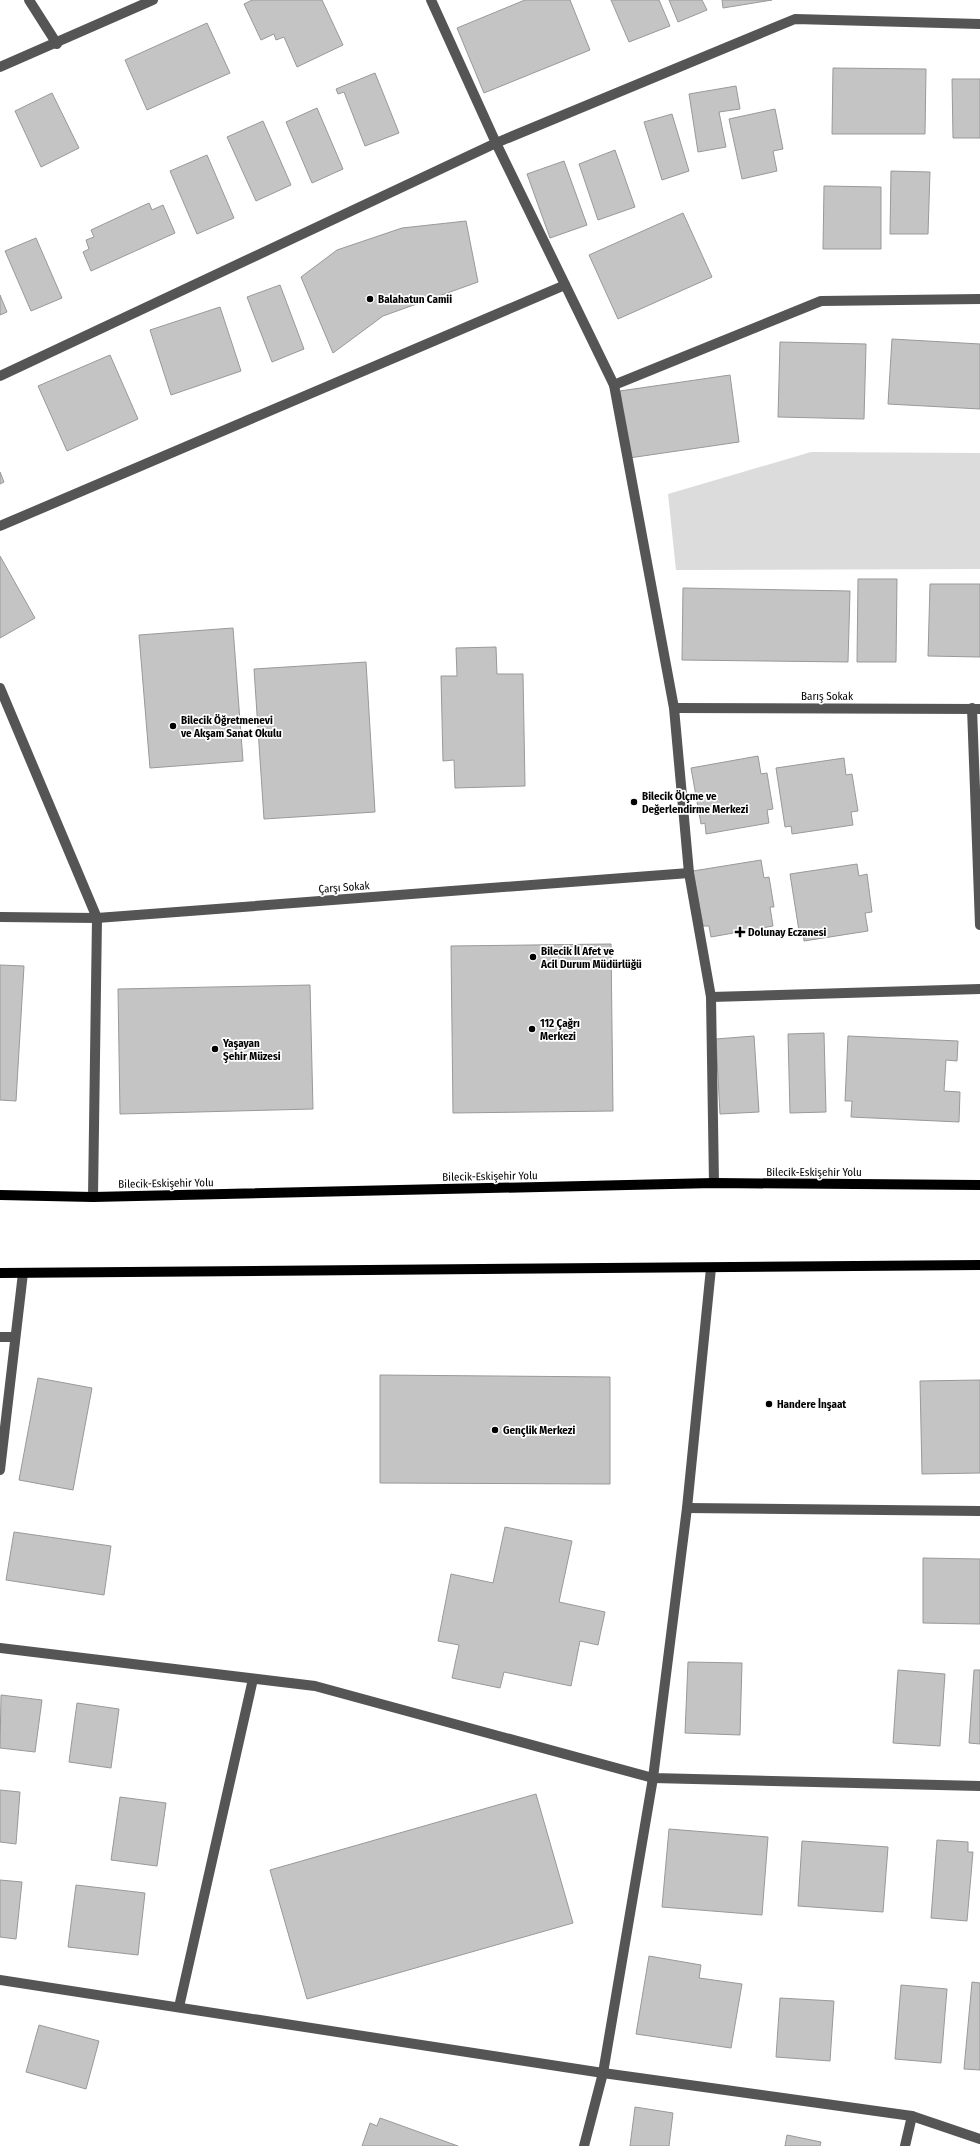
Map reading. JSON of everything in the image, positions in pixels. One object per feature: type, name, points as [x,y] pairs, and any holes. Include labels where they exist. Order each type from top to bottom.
[{"type":"main road","name":"Bilecik-Eskişehir Yolu","points":[[0,1195],[93,1197],[714,1183],[980,1185]]},
{"type":"main road","points":[[0,1273],[980,1265]]},
{"type":"street","points":[[29,0],[57,44]]},
{"type":"street","points":[[0,67],[57,44],[153,0]]},
{"type":"street","points":[[431,0],[496,143],[614,385],[674,708],[689,873],[711,997],[714,1183]]},
{"type":"street","points":[[0,376],[496,143],[794,19],[980,24]]},
{"type":"street","points":[[0,526],[565,285]]},
{"type":"street","points":[[614,385],[822,301],[980,299]]},
{"type":"street","points":[[0,688],[97,918],[93,1197]]},
{"type":"street","name":"Barış Sokak","points":[[674,708],[976,708]]},
{"type":"street","points":[[976,708],[980,925]]},
{"type":"street","name":"Çarşı Sokak","points":[[0,917],[97,918],[689,873]]},
{"type":"street","points":[[711,997],[980,989]]},
{"type":"street","points":[[584,2146],[603,2073],[653,1778],[687,1508],[711,1268]]},
{"type":"street","points":[[0,1470],[23,1273]]},
{"type":"street","points":[[0,1337],[15,1337]]},
{"type":"street","points":[[687,1508],[980,1511]]},
{"type":"street","points":[[0,1648],[315,1686],[653,1778],[980,1786]]},
{"type":"street","points":[[178,2007],[254,1679]]},
{"type":"street","points":[[0,1980],[603,2073],[912,2116],[980,2139]]},
{"type":"street","points":[[905,2146],[912,2116]]},
{"type":"shaded area","points":[[811,452],[980,453],[980,569],[676,570],[668,494]]},
{"type":"building","points":[[252,0],[322,0],[343,45],[297,67],[284,37],[276,40],[274,34],[261,40],[244,4]]},
{"type":"building","points":[[525,0],[570,0],[590,50],[484,93],[457,28]]},
{"type":"building","points":[[611,0],[659,0],[670,26],[629,42]]},
{"type":"building","points":[[669,0],[702,0],[707,10],[678,22]]},
{"type":"building","points":[[722,0],[772,0],[723,8]]},
{"type":"building","points":[[207,23],[230,73],[147,110],[125,60]]},
{"type":"building","points":[[833,68],[926,69],[925,134],[832,134]]},
{"type":"building","points":[[375,73],[399,133],[365,146],[344,92],[338,94],[336,89]]},
{"type":"building","points":[[952,79],[980,79],[980,138],[953,138]]},
{"type":"building","points":[[736,86],[740,109],[719,112],[726,147],[698,152],[689,94]]},
{"type":"building","points":[[52,93],[79,148],[41,167],[15,111]]},
{"type":"building","points":[[317,108],[343,169],[312,183],[286,122]]},
{"type":"building","points":[[775,109],[783,149],[773,151],[777,171],[742,179],[729,119]]},
{"type":"building","points":[[672,114],[689,171],[662,180],[644,122]]},
{"type":"building","points":[[263,121],[291,185],[256,201],[227,137]]},
{"type":"building","points":[[615,150],[635,207],[598,220],[579,164]]},
{"type":"building","points":[[207,155],[234,218],[197,234],[170,171]]},
{"type":"building","points":[[564,161],[587,225],[550,238],[527,174]]},
{"type":"building","points":[[891,171],[930,172],[928,234],[890,234]]},
{"type":"building","points":[[824,186],[881,187],[881,249],[823,249]]},
{"type":"building","points":[[149,203],[152,210],[163,205],[175,233],[91,271],[83,252],[89,249],[86,240],[94,237],[91,230]]},
{"type":"building","points":[[683,213],[712,277],[618,319],[589,255]]},
{"type":"building","name":"Balahatun Camii","points":[[466,221],[478,282],[383,316],[333,353],[301,277],[337,250],[402,228]]},
{"type":"building","points":[[36,238],[62,298],[31,311],[5,251]]},
{"type":"building","points":[[280,285],[304,349],[272,362],[247,297]]},
{"type":"building","points":[[0,295],[7,312],[0,315]]},
{"type":"building","points":[[220,307],[241,371],[171,395],[150,330]]},
{"type":"building","points":[[892,339],[980,344],[980,409],[888,404]]},
{"type":"building","points":[[780,342],[866,344],[864,419],[778,417]]},
{"type":"building","points":[[110,355],[138,419],[67,451],[38,386]]},
{"type":"building","points":[[730,375],[739,442],[629,458],[620,391]]},
{"type":"building","points":[[0,472],[4,482],[0,484]]},
{"type":"building","points":[[0,556],[35,618],[0,638]]},
{"type":"building","points":[[858,579],[897,579],[896,662],[857,662]]},
{"type":"building","points":[[930,584],[980,584],[980,657],[928,656]]},
{"type":"building","points":[[683,588],[850,591],[848,662],[682,660]]},
{"type":"building","points":[[233,628],[243,761],[150,768],[139,635]]},
{"type":"building","points":[[496,647],[497,674],[523,674],[525,786],[455,788],[454,760],[443,761],[441,676],[457,676],[456,648]]},
{"type":"building","points":[[366,662],[375,812],[264,819],[254,669]]},
{"type":"building","points":[[758,756],[761,774],[767,773],[773,809],[767,810],[769,823],[706,834],[705,823],[701,824],[691,768]]},
{"type":"building","points":[[844,758],[846,775],[852,774],[858,811],[851,812],[853,825],[792,834],[791,826],[785,827],[776,768]]},
{"type":"building","points":[[761,860],[764,878],[769,877],[774,907],[770,907],[773,926],[711,937],[709,926],[703,926],[693,871]]},
{"type":"building","points":[[857,864],[859,876],[867,874],[872,912],[865,913],[868,931],[804,941],[803,930],[799,931],[790,874]]},
{"type":"building","name":"112 Çağrı Merkezi","points":[[611,944],[613,1111],[453,1113],[451,946]]},
{"type":"building","points":[[0,965],[24,966],[16,1101],[0,1100]]},
{"type":"building","name":"Yaşayan Şehir Müzesi","points":[[310,985],[313,1109],[120,1114],[118,989]]},
{"type":"building","points":[[824,1033],[826,1112],[790,1113],[788,1034]]},
{"type":"building","points":[[754,1036],[759,1112],[720,1114],[716,1039]]},
{"type":"building","points":[[848,1036],[958,1041],[957,1061],[946,1060],[944,1091],[960,1092],[959,1122],[851,1117],[852,1101],[845,1101]]},
{"type":"building","name":"Gençlik Merkezi","points":[[380,1375],[610,1377],[610,1484],[380,1483]]},
{"type":"building","points":[[38,1378],[92,1388],[73,1490],[19,1480]]},
{"type":"building","points":[[980,1380],[980,1473],[922,1474],[920,1381]]},
{"type":"building","points":[[505,1527],[572,1541],[559,1602],[605,1612],[598,1645],[580,1641],[571,1686],[504,1672],[500,1688],[452,1678],[459,1645],[438,1641],[451,1574],[493,1583]]},
{"type":"building","points":[[14,1532],[111,1546],[104,1595],[6,1580]]},
{"type":"building","points":[[923,1558],[980,1559],[980,1624],[923,1623]]},
{"type":"building","points":[[688,1662],[742,1663],[740,1735],[685,1733]]},
{"type":"building","points":[[898,1670],[945,1674],[940,1746],[893,1743]]},
{"type":"building","points":[[974,1670],[980,1670],[980,1744],[969,1743]]},
{"type":"building","points":[[1,1695],[42,1700],[35,1752],[0,1748]]},
{"type":"building","points":[[77,1703],[119,1709],[111,1768],[69,1762]]},
{"type":"building","points":[[0,1790],[20,1792],[16,1844],[0,1842]]},
{"type":"building","points":[[536,1794],[573,1923],[307,1999],[270,1870]]},
{"type":"building","points":[[120,1797],[166,1803],[157,1866],[111,1860]]},
{"type":"building","points":[[669,1829],[768,1837],[762,1915],[662,1907]]},
{"type":"building","points":[[937,1840],[968,1842],[968,1852],[973,1852],[967,1921],[931,1918]]},
{"type":"building","points":[[802,1841],[888,1847],[883,1912],[798,1906]]},
{"type":"building","points":[[0,1880],[22,1882],[16,1939],[0,1937]]},
{"type":"building","points":[[76,1885],[145,1893],[138,1955],[68,1947]]},
{"type":"building","points":[[649,1956],[701,1965],[699,1978],[742,1984],[731,2048],[636,2034]]},
{"type":"building","points":[[972,1982],[980,1983],[980,2070],[964,2069]]},
{"type":"building","points":[[901,1985],[947,1989],[941,2063],[895,2059]]},
{"type":"building","points":[[780,1998],[834,2001],[830,2061],[776,2057]]},
{"type":"building","points":[[39,2025],[99,2041],[86,2089],[26,2072]]},
{"type":"building","points":[[635,2107],[673,2113],[669,2146],[630,2146]]},
{"type":"building","points":[[380,2118],[458,2146],[362,2146],[370,2123],[377,2126]]},
{"type":"building","points":[[787,2135],[821,2142],[820,2146],[785,2146]]},
{"type":"place","name":"Balahatun Camii","points":[[370,299]]},
{"type":"place","name":"Bilecik Öğretmenevi ve Akşam Sanat Okulu","points":[[173,726]]},
{"type":"place","name":"Bilecik Ölçme ve Değerlendirme Merkezi","points":[[634,802]]},
{"type":"place","name":"Dolunay Eczanesi","points":[[740,932]]},
{"type":"place","name":"Bilecik İl Afet ve Acil Durum Müdürlüğü","points":[[533,957]]},
{"type":"place","name":"112 Çağrı Merkezi","points":[[532,1029]]},
{"type":"place","name":"Yaşayan Şehir Müzesi","points":[[215,1049]]},
{"type":"place","name":"Handere İnşaat","points":[[769,1404]]},
{"type":"place","name":"Gençlik Merkezi","points":[[495,1430]]}]
